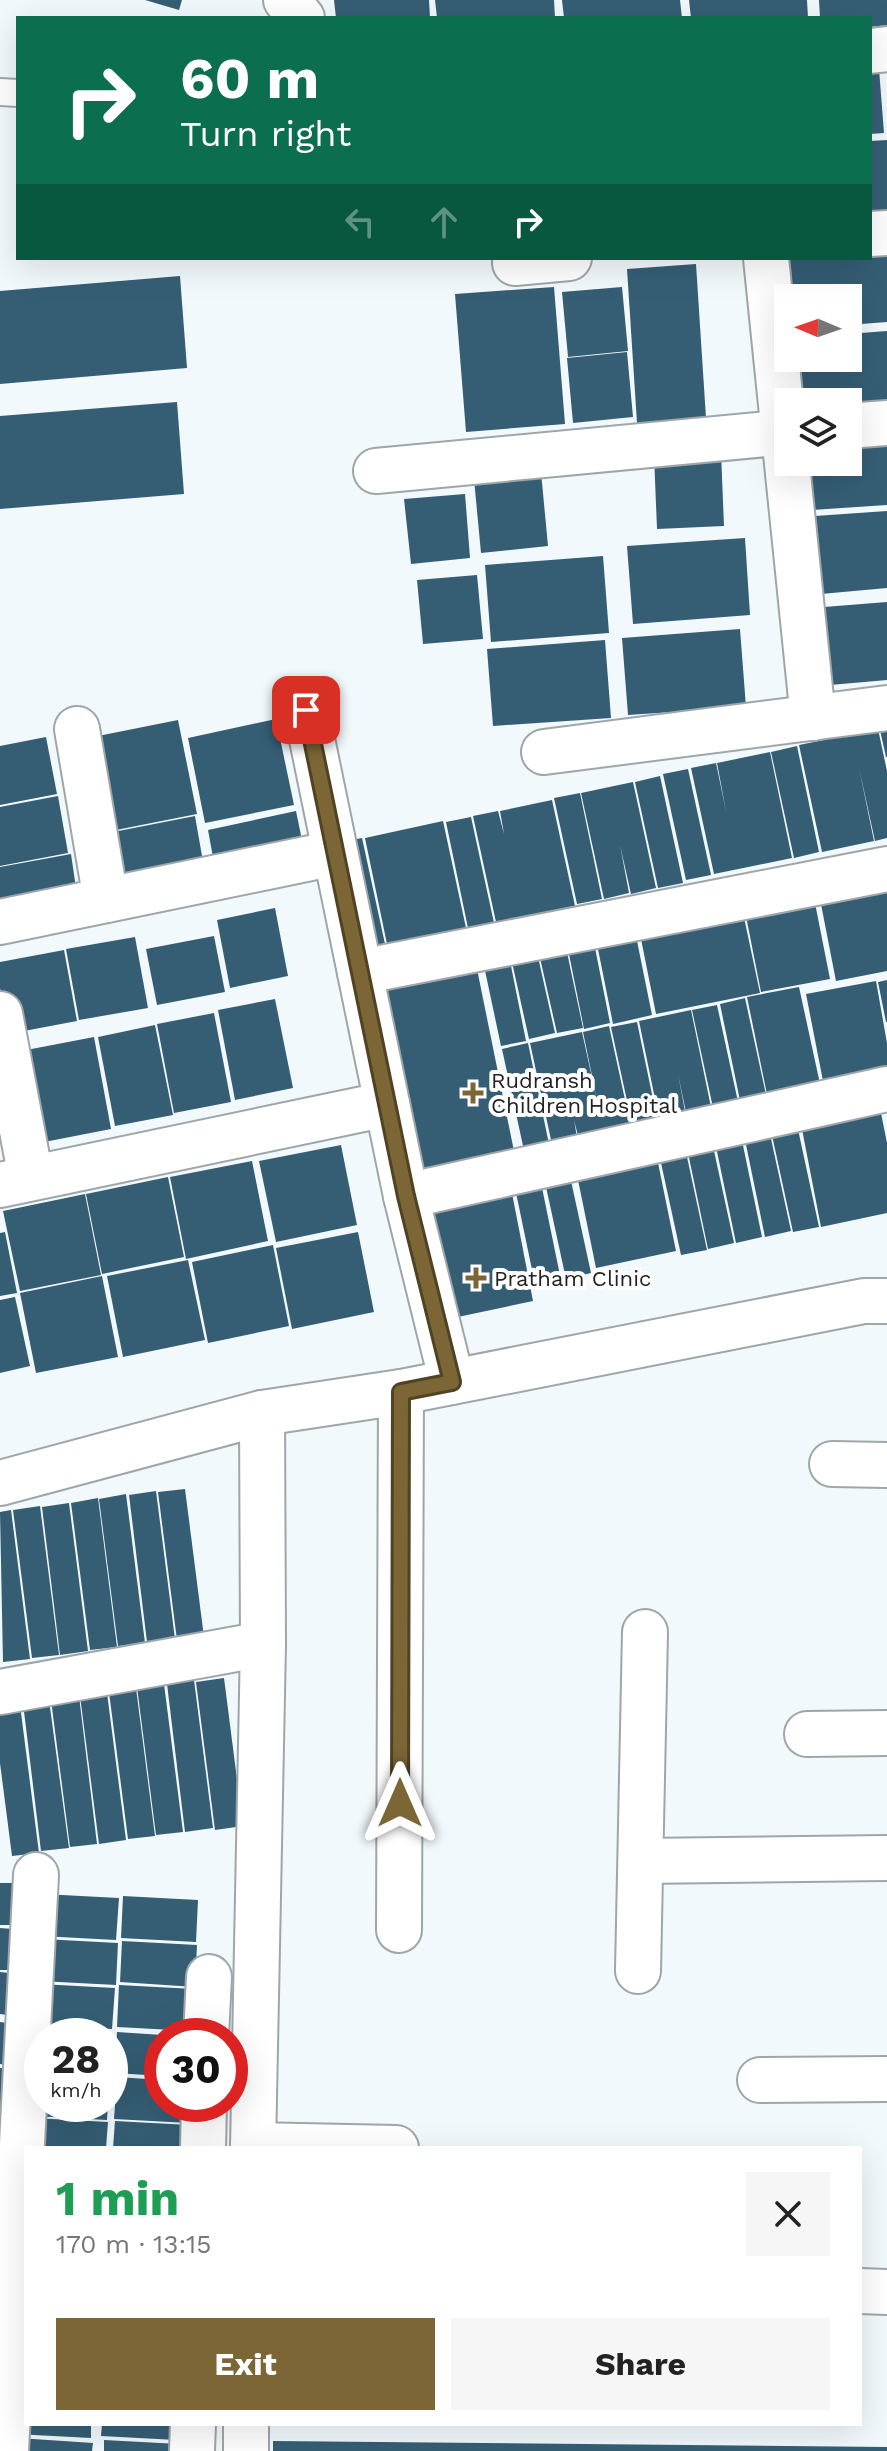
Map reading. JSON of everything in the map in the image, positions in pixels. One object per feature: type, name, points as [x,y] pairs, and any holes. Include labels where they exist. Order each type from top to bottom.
[{"type":"street","points":[[286,0],[300,16]]},
{"type":"street","points":[[515,263],[547,260]]},
{"type":"street","points":[[766,260],[781,388]]},
{"type":"street","points":[[862,425],[887,423]]},
{"type":"street","points":[[376,471],[774,434]]},
{"type":"street","points":[[790,476],[813,718]]},
{"type":"street","points":[[544,752],[887,708]]},
{"type":"street","points":[[306,710],[406,1196],[452,1382]]},
{"type":"street","points":[[77,729],[106,900]]},
{"type":"street","points":[[0,922],[335,853]]},
{"type":"street","points":[[360,972],[887,869]]},
{"type":"street","points":[[0,1014],[16,1182],[387,1104]]},
{"type":"street","points":[[406,1196],[887,1089]]},
{"type":"street","points":[[0,1483],[262,1413],[401,1392],[864,1301],[887,1301]]},
{"type":"street","points":[[399,1930],[401,1392]]},
{"type":"street","points":[[253,2146],[263,1644],[262,1413]]},
{"type":"street","points":[[832,1464],[887,1465]]},
{"type":"street","points":[[638,1971],[645,1632]]},
{"type":"street","points":[[0,1692],[263,1644]]},
{"type":"street","points":[[807,1734],[887,1733]]},
{"type":"street","points":[[641,1861],[887,1858]]},
{"type":"street","points":[[6,2451],[36,1875]]},
{"type":"street","points":[[207,2018],[209,1977]]},
{"type":"street","points":[[760,2080],[887,2079]]},
{"type":"street","points":[[203,2146],[204,2122]]},
{"type":"street","points":[[862,2291],[887,2292]]},
{"type":"street","points":[[192,2451],[193,2426]]},
{"type":"street","points":[[246,2426],[246,2451]]},
{"type":"building","points":[[145,0],[182,0],[179,10]]},
{"type":"building","points":[[334,0],[429,0],[430,16],[336,16]]},
{"type":"building","points":[[435,0],[554,0],[555,16],[437,16]]},
{"type":"building","points":[[562,0],[680,0],[682,16],[564,16]]},
{"type":"building","points":[[689,0],[807,0],[808,16],[691,16]]},
{"type":"building","points":[[819,0],[887,0],[887,25],[872,27],[872,16],[820,16]]},
{"type":"building","points":[[872,56],[878,56],[884,133],[872,134]]},
{"type":"building","points":[[887,140],[887,218],[872,219],[872,141]]},
{"type":"building","points":[[887,244],[887,322],[862,324],[862,284],[786,284],[782,260],[872,260],[872,245]]},
{"type":"building","points":[[696,264],[706,418],[637,423],[627,269]]},
{"type":"building","points":[[180,276],[187,368],[0,384],[0,291]]},
{"type":"building","points":[[554,287],[565,424],[466,432],[455,294]]},
{"type":"building","points":[[622,287],[628,351],[568,357],[562,292]]},
{"type":"building","points":[[887,331],[887,409],[862,410],[862,388],[793,388],[792,372],[862,372],[862,333]]},
{"type":"building","points":[[627,352],[633,417],[573,423],[567,358]]},
{"type":"building","points":[[177,402],[184,494],[0,509],[0,416]]},
{"type":"building","points":[[887,426],[887,505],[812,510],[810,476],[862,476],[862,428]]},
{"type":"building","points":[[721,452],[724,526],[657,529],[654,455]]},
{"type":"building","points":[[541,472],[548,546],[481,553],[474,479]]},
{"type":"building","points":[[465,494],[470,558],[411,564],[404,499]]},
{"type":"building","points":[[887,511],[887,588],[821,594],[815,516]]},
{"type":"building","points":[[745,538],[750,615],[633,624],[627,546]]},
{"type":"building","points":[[603,556],[609,633],[491,642],[485,565]]},
{"type":"building","points":[[477,575],[483,639],[423,644],[417,580]]},
{"type":"building","points":[[887,602],[887,680],[830,685],[824,607]]},
{"type":"building","points":[[740,629],[746,707],[628,715],[622,638]]},
{"type":"building","points":[[605,640],[611,718],[493,726],[487,649]]},
{"type":"building","points":[[276,719],[294,805],[205,823],[188,738]]},
{"type":"building","points":[[178,720],[197,814],[106,832],[88,738]]},
{"type":"building","points":[[887,728],[887,757],[886,757],[880,730]]},
{"type":"building","points":[[878,729],[887,771],[887,838],[875,841],[859,768],[874,841],[822,852],[799,745]]},
{"type":"building","points":[[46,737],[57,794],[0,805],[0,746]]},
{"type":"building","points":[[797,746],[819,852],[794,858],[771,752]]},
{"type":"building","points":[[770,752],[792,858],[714,874],[691,768],[716,763],[726,811],[717,763]]},
{"type":"building","points":[[688,769],[711,875],[686,880],[663,774]]},
{"type":"building","points":[[660,776],[683,883],[658,888],[635,782]]},
{"type":"building","points":[[633,782],[656,888],[631,894],[620,845],[629,893],[604,899],[581,793]]},
{"type":"building","points":[[580,793],[602,899],[577,904],[554,798]]},
{"type":"building","points":[[58,796],[68,853],[0,866],[0,807]]},
{"type":"building","points":[[552,800],[575,906],[496,922],[473,816],[498,811],[504,834],[500,811]]},
{"type":"building","points":[[296,811],[304,850],[215,868],[208,830]]},
{"type":"building","points":[[195,816],[205,873],[114,890],[103,834]]},
{"type":"building","points":[[471,817],[494,923],[468,928],[446,822]]},
{"type":"building","points":[[443,821],[466,928],[387,944],[365,838]]},
{"type":"building","points":[[362,838],[385,944],[359,950],[337,843]]},
{"type":"building","points":[[71,854],[76,888],[0,902],[0,867]]},
{"type":"building","points":[[887,881],[887,971],[836,981],[819,894]]},
{"type":"building","points":[[813,893],[830,979],[761,992],[744,906]]},
{"type":"building","points":[[275,908],[288,976],[230,988],[217,920]]},
{"type":"building","points":[[742,908],[760,993],[656,1014],[639,929]]},
{"type":"building","points":[[635,931],[652,1015],[613,1024],[596,939]]},
{"type":"building","points":[[214,936],[225,992],[157,1005],[146,949]]},
{"type":"building","points":[[135,937],[148,1008],[79,1020],[66,949]]},
{"type":"building","points":[[593,938],[610,1023],[584,1029],[567,944]]},
{"type":"building","points":[[565,943],[583,1028],[557,1033],[538,949]]},
{"type":"building","points":[[536,948],[555,1033],[529,1039],[510,953]]},
{"type":"building","points":[[64,950],[77,1021],[8,1034],[0,988],[0,962]]},
{"type":"building","points":[[509,956],[526,1041],[501,1046],[483,961]]},
{"type":"building","points":[[476,964],[516,1161],[413,1182],[372,985]]},
{"type":"building","points":[[887,980],[887,1022],[886,1022],[878,982]]},
{"type":"building","points":[[876,981],[887,1043],[887,1068],[823,1081],[806,994]]},
{"type":"building","points":[[799,987],[822,1093],[769,1104],[747,997]]},
{"type":"building","points":[[745,998],[768,1104],[742,1110],[720,1004]]},
{"type":"building","points":[[275,999],[293,1088],[235,1100],[218,1010]]},
{"type":"building","points":[[717,1005],[740,1111],[715,1117],[692,1010]]},
{"type":"building","points":[[691,1010],[713,1117],[688,1122],[678,1074],[687,1122],[661,1128],[639,1021]]},
{"type":"building","points":[[214,1013],[231,1102],[174,1113],[157,1024]]},
{"type":"building","points":[[637,1022],[659,1128],[634,1133],[611,1027]]},
{"type":"building","points":[[155,1025],[173,1115],[115,1126],[98,1037]]},
{"type":"building","points":[[609,1026],[632,1132],[580,1144],[574,1120],[578,1143],[553,1149],[530,1043],[582,1032],[598,1105],[583,1032]]},
{"type":"building","points":[[94,1037],[111,1129],[34,1144],[16,1052]]},
{"type":"building","points":[[528,1043],[550,1149],[525,1155],[502,1049]]},
{"type":"building","points":[[879,1103],[887,1143],[887,1213],[821,1227],[800,1119]]},
{"type":"building","points":[[796,1120],[819,1227],[793,1232],[770,1126]]},
{"type":"building","points":[[768,1125],[791,1231],[765,1237],[743,1130]]},
{"type":"building","points":[[740,1131],[762,1237],[736,1243],[714,1137]]},
{"type":"building","points":[[711,1137],[734,1243],[708,1249],[686,1143]]},
{"type":"building","points":[[684,1143],[707,1250],[681,1255],[658,1149]]},
{"type":"building","points":[[341,1145],[357,1225],[276,1242],[259,1161]]},
{"type":"building","points":[[656,1153],[676,1251],[596,1268],[576,1170]]},
{"type":"building","points":[[252,1161],[268,1241],[186,1259],[170,1177]]},
{"type":"building","points":[[568,1167],[591,1273],[566,1279],[543,1173]]},
{"type":"building","points":[[168,1177],[184,1257],[102,1274],[86,1194]]},
{"type":"building","points":[[540,1178],[562,1285],[536,1289],[514,1183]]},
{"type":"building","points":[[510,1183],[533,1301],[453,1318],[429,1199]]},
{"type":"building","points":[[85,1194],[101,1275],[20,1291],[3,1211]]},
{"type":"building","points":[[5,1232],[17,1293],[0,1296],[0,1233]]},
{"type":"building","points":[[358,1232],[374,1312],[292,1329],[276,1248]]},
{"type":"building","points":[[273,1245],[289,1326],[208,1343],[192,1262]]},
{"type":"building","points":[[188,1260],[205,1340],[123,1357],[107,1276]]},
{"type":"building","points":[[102,1276],[118,1357],[36,1373],[20,1293]]},
{"type":"building","points":[[15,1297],[30,1366],[0,1373],[0,1300]]},
{"type":"building","points":[[185,1489],[204,1637],[177,1640],[158,1492]]},
{"type":"building","points":[[156,1491],[175,1639],[147,1642],[129,1495]]},
{"type":"building","points":[[126,1494],[145,1643],[118,1646],[99,1499]]},
{"type":"building","points":[[98,1498],[117,1647],[90,1650],[71,1503]]},
{"type":"building","points":[[69,1503],[88,1651],[60,1655],[42,1507]]},
{"type":"building","points":[[40,1506],[59,1655],[32,1658],[13,1510]]},
{"type":"building","points":[[11,1510],[30,1659],[3,1662],[0,1512]]},
{"type":"building","points":[[224,1678],[243,1826],[215,1830],[196,1682]]},
{"type":"building","points":[[194,1680],[213,1828],[185,1832],[167,1684]]},
{"type":"building","points":[[164,1684],[183,1832],[156,1835],[137,1687]]},
{"type":"building","points":[[136,1688],[155,1836],[128,1839],[109,1692]]},
{"type":"building","points":[[107,1693],[126,1840],[99,1844],[80,1696]]},
{"type":"building","points":[[79,1696],[97,1844],[70,1847],[51,1700]]},
{"type":"building","points":[[49,1700],[69,1848],[41,1851],[23,1703]]},
{"type":"building","points":[[20,1705],[39,1853],[12,1856],[0,1763],[0,1708]]},
{"type":"building","points":[[0,1883],[13,1883],[11,1925],[0,1925]]},
{"type":"building","points":[[43,1894],[119,1898],[116,1940],[41,1936]]},
{"type":"building","points":[[123,1896],[198,1900],[196,1942],[121,1938]]},
{"type":"building","points":[[0,1928],[13,1929],[10,1970],[0,1970]]},
{"type":"building","points":[[43,1939],[118,1943],[116,1985],[40,1981]]},
{"type":"building","points":[[122,1941],[197,1945],[195,1987],[120,1982]]},
{"type":"building","points":[[0,1972],[10,1973],[7,2015],[0,2014]]},
{"type":"building","points":[[40,1984],[115,1988],[113,2018],[38,2018]]},
{"type":"building","points":[[119,1985],[194,1989],[193,2018],[144,2018],[144,2028],[128,2028],[128,2018],[117,2018]]},
{"type":"building","points":[[0,2022],[8,2023],[6,2065],[0,2064]]},
{"type":"building","points":[[128,2033],[144,2034],[144,2075],[128,2074]]},
{"type":"building","points":[[0,2068],[7,2068],[5,2110],[0,2109]]},
{"type":"building","points":[[128,2078],[144,2079],[144,2121],[128,2120]]},
{"type":"building","points":[[33,2122],[108,2122],[106,2146],[31,2146]]},
{"type":"building","points":[[115,2122],[189,2125],[188,2146],[113,2146]]},
{"type":"building","points":[[24,2426],[91,2426],[91,2438],[15,2434]]},
{"type":"building","points":[[102,2426],[177,2426],[176,2440],[101,2436]]},
{"type":"building","points":[[18,2438],[93,2443],[92,2451],[17,2451]]},
{"type":"building","points":[[104,2440],[179,2444],[178,2451],[104,2451]]},
{"type":"building","points":[[273,2441],[887,2447],[887,2451],[273,2451]]},
{"type":"place","name":"Rudransh Children Hospital","points":[[473,1093]]},
{"type":"place","name":"Pratham Clinic","points":[[476,1278]]},
{"type":"route","points":[[306,710],[406,1196],[452,1382],[401,1392],[400,1803]]}]
